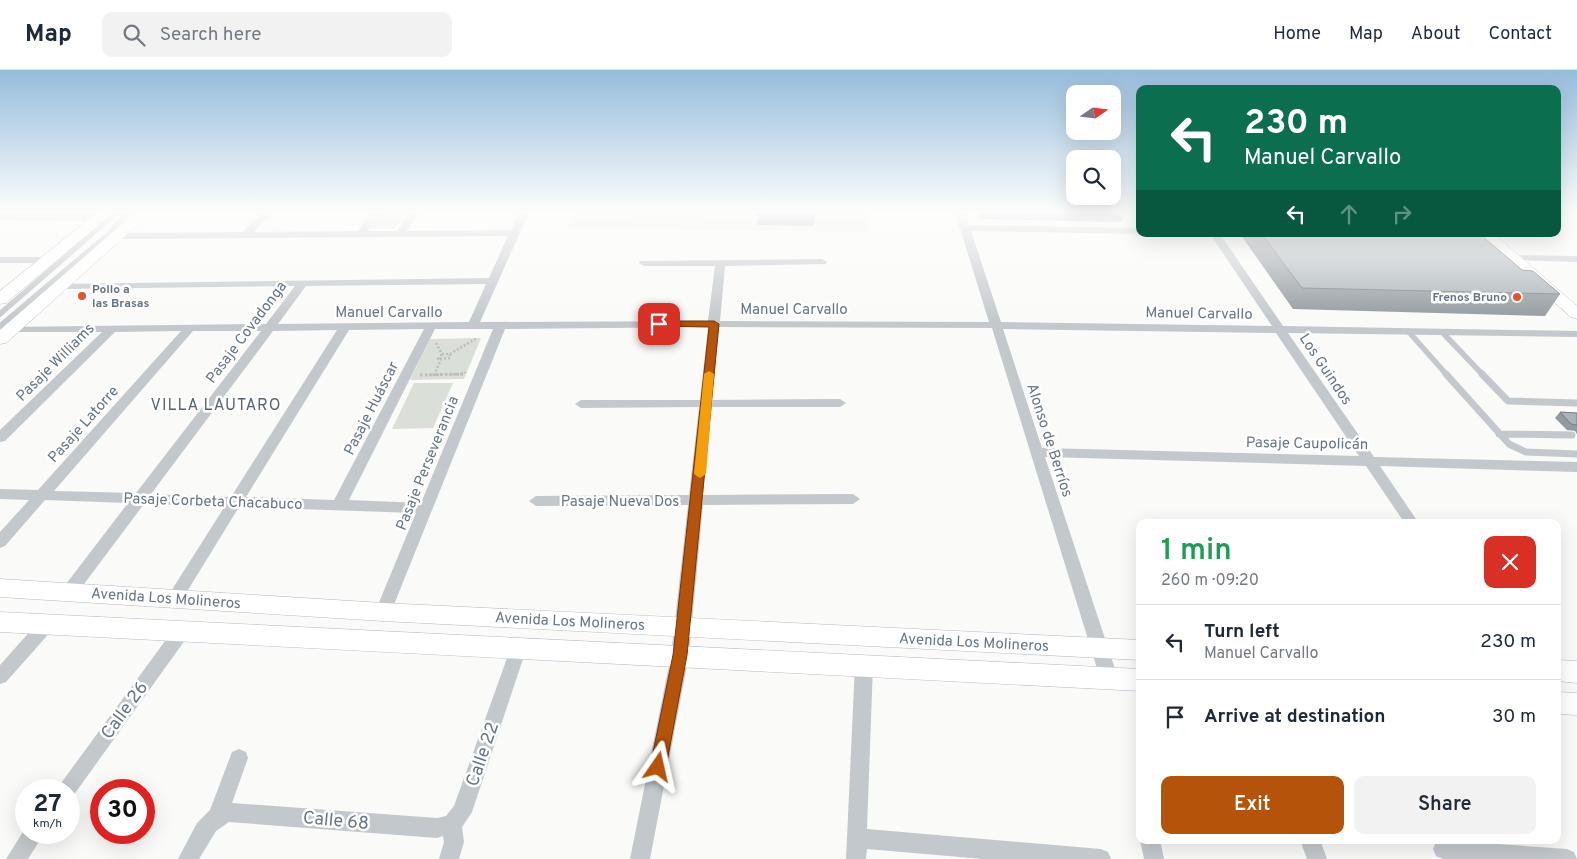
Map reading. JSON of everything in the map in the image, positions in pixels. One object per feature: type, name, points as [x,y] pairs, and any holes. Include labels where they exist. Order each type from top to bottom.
[{"type":"main road","points":[[0,299],[62,249]]},
{"type":"main road","points":[[4,332],[102,249]]},
{"type":"street","points":[[472,331],[507,249]]},
{"type":"street","name":"Alonso de Berríos","points":[[972,249],[1109,678]]},
{"type":"street","name":"Los Guindos","points":[[1225,249],[1409,519]]},
{"type":"street","points":[[1503,249],[1577,314]]},
{"type":"street","points":[[1514,258],[1577,259]]},
{"type":"street","points":[[0,260],[48,260]]},
{"type":"street","points":[[644,263],[822,262]]},
{"type":"street","points":[[640,859],[680,655],[720,263]]},
{"type":"street","points":[[60,286],[492,281]]},
{"type":"street","name":"Pasaje Covadonga","points":[[69,592],[303,284]]},
{"type":"street","name":"Manuel Carvallo","points":[[4,332],[431,326],[472,331],[500,326],[714,324],[996,325],[1577,334]]},
{"type":"street","name":"Pasaje Huáscar","points":[[339,505],[431,326]]},
{"type":"street","name":"Pasaje Perseverancia","points":[[384,612],[500,326]]},
{"type":"street","points":[[174,599],[345,327]]},
{"type":"street","name":"Pasaje Latorre","points":[[0,542],[190,328]]},
{"type":"street","name":"Pasaje Williams","points":[[0,438],[111,329]]},
{"type":"street","points":[[582,404],[840,403]]},
{"type":"street","name":"Pasaje Caupolicán","points":[[1037,452],[1577,467]]},
{"type":"street","name":"Pasaje Corbeta Chacabuco","points":[[0,494],[426,508]]},
{"type":"street","name":"Pasaje Nueva Dos","points":[[536,501],[853,499]]},
{"type":"street","name":"Avenida Los Molineros","points":[[0,588],[384,612],[1136,650]]},
{"type":"street","name":"Avenida Los Molineros","points":[[0,622],[680,655],[1136,680]]},
{"type":"street","points":[[0,677],[47,624]]},
{"type":"street","name":"Calle 26","points":[[74,779],[182,631]]},
{"type":"street","name":"Calle 22","points":[[452,824],[462,812],[519,647]]},
{"type":"street","points":[[856,859],[864,665]]},
{"type":"street","points":[[1561,671],[1577,672]]},
{"type":"street","points":[[1561,703],[1577,704]]},
{"type":"street","points":[[188,859],[209,823],[219,814],[226,787],[239,758]]},
{"type":"street","name":"Calle 68","points":[[219,814],[235,812],[437,828],[452,824]]},
{"type":"street","points":[[449,859],[454,842],[452,824]]},
{"type":"street","points":[[857,838],[1101,859]]},
{"type":"street","points":[[16,859],[27,844]]},
{"type":"street","points":[[1151,844],[1154,859]]},
{"type":"street","points":[[1311,844],[1317,859]]},
{"type":"street","points":[[1443,849],[1503,856],[1567,859]]},
{"type":"lane","points":[[0,314],[75,249]]},
{"type":"lane","points":[[4,332],[93,249]]},
{"type":"lane","points":[[1408,331],[1509,444],[1526,452],[1577,454]]},
{"type":"lane","points":[[1442,332],[1508,401],[1577,403]]},
{"type":"lane","points":[[1499,434],[1572,435]]},
{"type":"path","points":[[472,331],[480,337]]},
{"type":"path","points":[[477,344],[480,337]]},
{"type":"path","points":[[434,374],[441,360],[438,359],[442,354],[450,354],[480,337]]},
{"type":"path","points":[[441,360],[450,358],[450,354]]},
{"type":"path","points":[[414,375],[464,374],[467,367]]},
{"type":"shaded area","points":[[481,338],[464,379],[410,380],[430,339]]},
{"type":"shaded area","points":[[414,383],[453,383],[433,428],[392,429]]},
{"type":"building","points":[[1273,249],[1497,249],[1522,270],[1533,271],[1560,294],[1302,288]]},
{"type":"building","points":[[1560,412],[1577,413],[1577,425],[1571,424]]},
{"type":"slow traffic","points":[[700,474],[709,374]]},
{"type":"place","name":"Pollo a las Brasas","points":[[82,296]]},
{"type":"place","name":"Frenos Bruno","points":[[1517,297]]},
{"type":"district","name":"VILLA LAUTARO","points":[[216,404]]},
{"type":"route","points":[[658,767],[680,655],[714,324],[659,324]]}]
